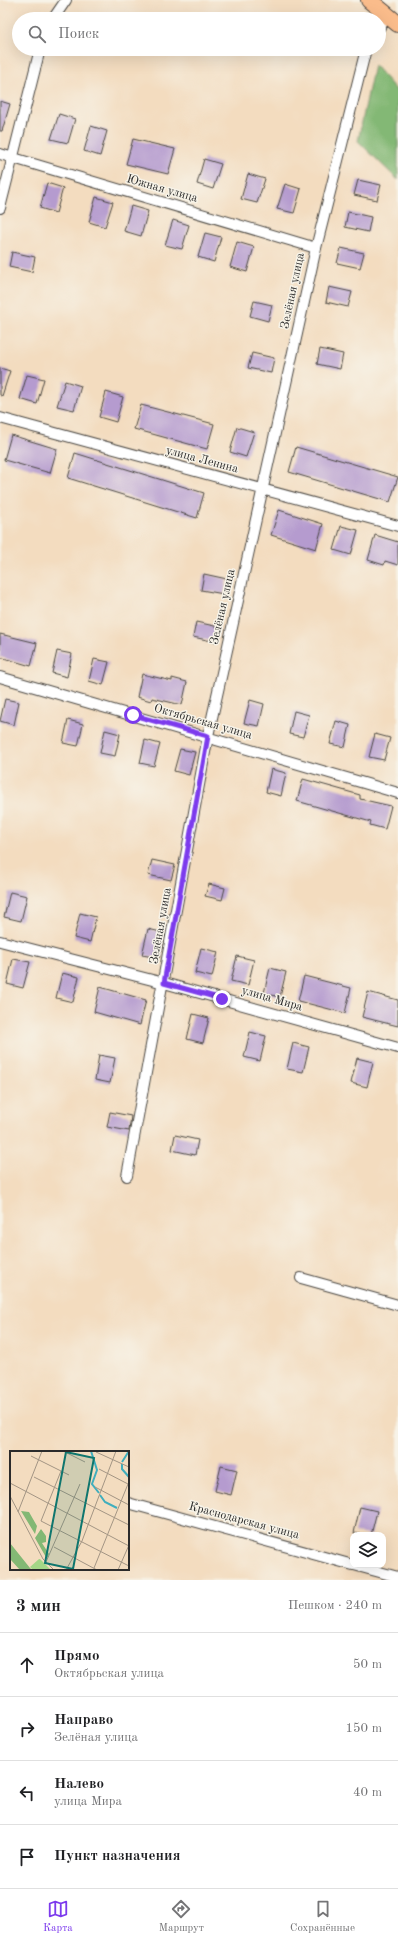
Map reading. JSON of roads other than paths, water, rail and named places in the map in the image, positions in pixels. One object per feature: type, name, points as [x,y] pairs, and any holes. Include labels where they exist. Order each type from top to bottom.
[{"type":"main road","points":[[369,0],[379,12]]},
{"type":"street","points":[[58,12],[66,0]]},
{"type":"street","points":[[0,208],[38,56]]},
{"type":"street","name":"Зелёная улица","points":[[127,1176],[164,983],[208,736],[316,248],[364,56]]},
{"type":"street","name":"Южная улица","points":[[0,154],[316,248]]},
{"type":"street","name":"улица Ленина","points":[[0,418],[398,526]]},
{"type":"street","name":"Октябрьская улица","points":[[0,677],[208,736],[398,793]]},
{"type":"street","name":"улица Мира","points":[[0,941],[164,983],[398,1048]]},
{"type":"street","points":[[301,1278],[398,1305]]},
{"type":"street","name":"Краснодарская улица","points":[[129,1503],[350,1564]]},
{"type":"street","name":"Краснодарская улица","points":[[365,1568],[398,1577]]}]
